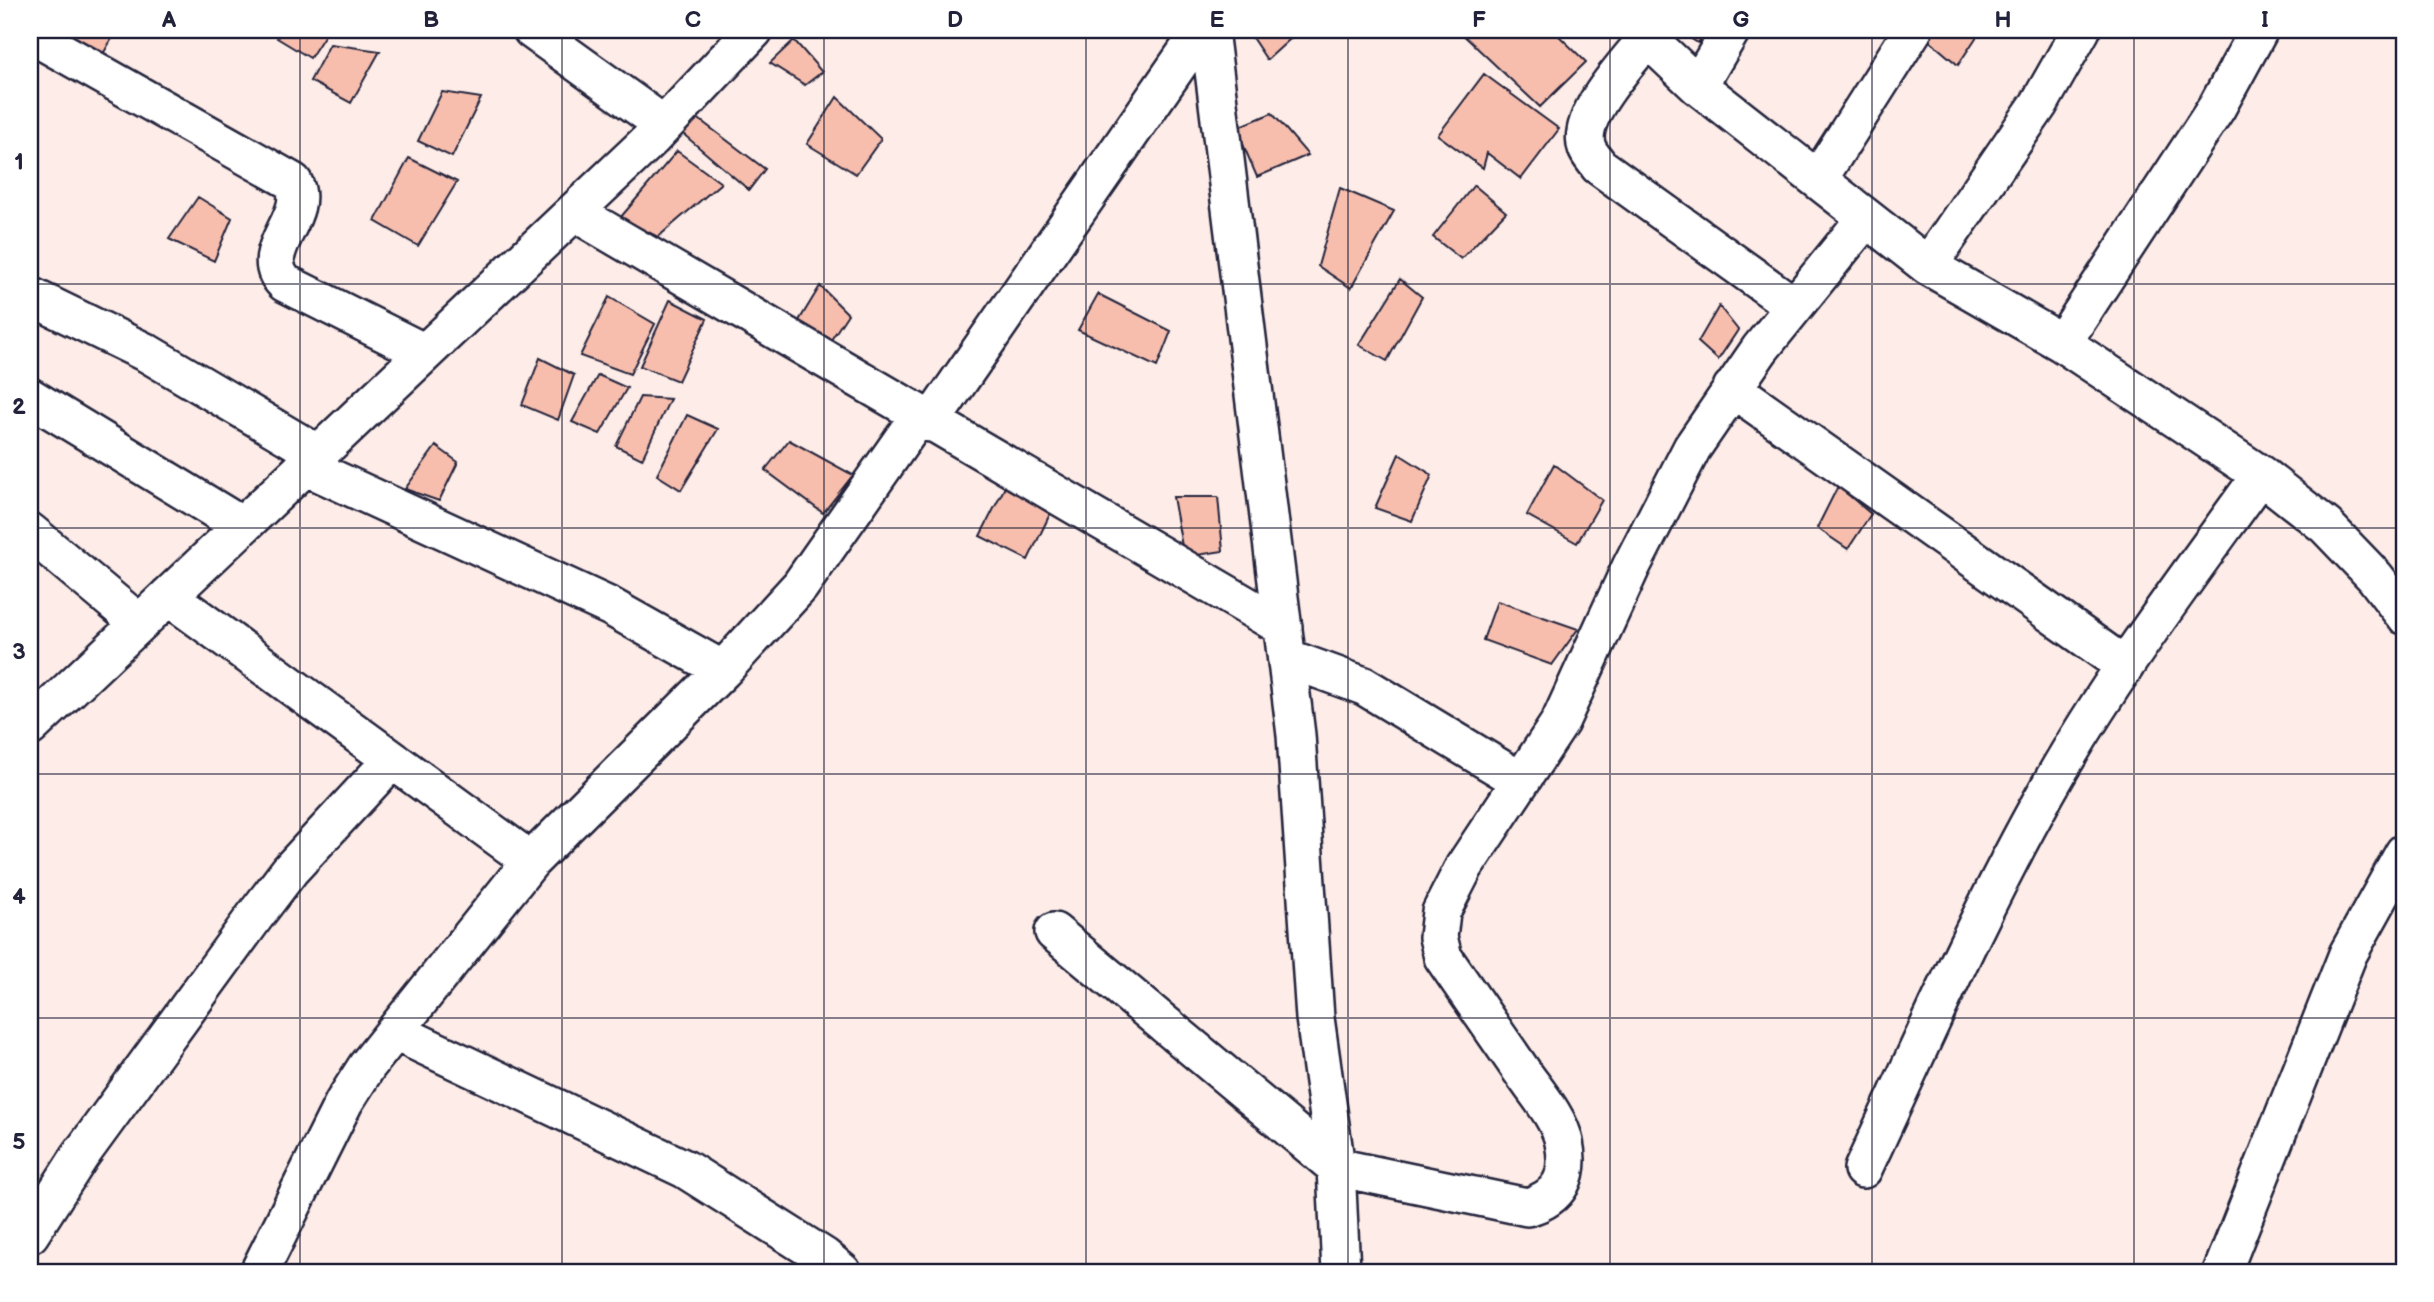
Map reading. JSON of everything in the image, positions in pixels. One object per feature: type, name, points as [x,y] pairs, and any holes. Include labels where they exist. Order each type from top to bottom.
[{"type":"street","points":[[532,30],[664,125]]},
{"type":"street","points":[[30,727],[574,212],[664,125],[754,30]]},
{"type":"street","points":[[259,1272],[344,1102],[367,1066],[531,861],[723,670],[800,586],[924,420],[1202,30]]},
{"type":"street","points":[[1209,30],[1296,735],[1315,1018],[1336,1167],[1341,1272]]},
{"type":"street","points":[[1698,86],[1731,30]]},
{"type":"street","points":[[1819,178],[1913,30]]},
{"type":"street","points":[[1928,266],[2039,104],[2081,30]]},
{"type":"street","points":[[2062,343],[2217,107],[2259,30]]},
{"type":"street","points":[[1794,306],[1599,166],[1586,147],[1586,128],[1592,110],[1648,32],[1661,51],[1698,86],[1819,178],[1928,266],[2062,343],[2261,475],[2326,526],[2375,577],[2404,615]]},
{"type":"street","points":[[30,34],[293,182],[299,193],[297,204],[273,261],[275,273],[285,282],[425,353]]},
{"type":"street","points":[[574,212],[924,420],[1285,642],[1364,686],[1521,781]]},
{"type":"street","points":[[1054,932],[1336,1167],[1527,1207],[1546,1202],[1562,1185],[1567,1161],[1563,1139],[1545,1105],[1443,957],[1438,937],[1441,912],[1464,867],[1560,722],[1631,568],[1692,448],[1732,388],[1794,306],[1866,218]]},
{"type":"street","points":[[30,296],[146,353],[312,460],[611,607],[723,670]]},
{"type":"street","points":[[1732,388],[2125,666]]},
{"type":"street","points":[[30,397],[242,526]]},
{"type":"street","points":[[1863,1169],[1996,887],[2047,790],[2125,666],[2261,475]]},
{"type":"street","points":[[30,532],[139,623]]},
{"type":"street","points":[[168,596],[531,861]]},
{"type":"street","points":[[30,1234],[80,1156],[290,870],[392,760]]},
{"type":"street","points":[[2222,1272],[2348,954],[2404,853]]},
{"type":"street","points":[[396,1032],[685,1169],[824,1257],[842,1272]]},
{"type":"building","points":[[58,30],[117,30],[103,54]]},
{"type":"building","points":[[282,30],[328,30],[310,58],[277,38]]},
{"type":"building","points":[[1247,30],[1300,30],[1267,60]]},
{"type":"building","points":[[1458,30],[1553,30],[1586,62],[1540,107]]},
{"type":"building","points":[[1677,30],[1706,30],[1698,43]]},
{"type":"building","points":[[1930,30],[1981,30],[1958,65],[1925,37]]},
{"type":"building","points":[[794,40],[822,72],[805,85],[770,63]]},
{"type":"building","points":[[330,44],[380,51],[351,103],[310,81]]},
{"type":"building","points":[[1484,74],[1559,129],[1521,179],[1487,153],[1483,168],[1438,135]]},
{"type":"building","points":[[442,92],[481,98],[452,157],[418,141]]},
{"type":"building","points":[[837,97],[881,139],[856,174],[807,144]]},
{"type":"building","points":[[1272,113],[1308,155],[1257,177],[1236,128]]},
{"type":"building","points":[[696,117],[765,169],[749,190],[682,133]]},
{"type":"building","points":[[677,151],[721,183],[658,237],[620,218]]},
{"type":"building","points":[[409,158],[457,182],[418,246],[375,221]]},
{"type":"building","points":[[1474,185],[1506,212],[1461,259],[1433,237]]},
{"type":"building","points":[[1340,188],[1394,211],[1351,288],[1318,266]]},
{"type":"building","points":[[198,197],[232,218],[214,261],[169,239]]},
{"type":"building","points":[[1400,279],[1422,297],[1387,361],[1359,345]]},
{"type":"building","points":[[820,286],[848,314],[829,343],[797,324]]},
{"type":"building","points":[[1098,294],[1171,331],[1157,367],[1078,330]]},
{"type":"building","points":[[609,297],[655,324],[630,374],[580,356]]},
{"type":"building","points":[[670,300],[707,319],[678,381],[640,366]]},
{"type":"building","points":[[1719,306],[1738,330],[1718,360],[1698,342]]},
{"type":"building","points":[[540,358],[574,375],[558,420],[522,405]]},
{"type":"building","points":[[598,375],[627,388],[600,434],[572,422]]},
{"type":"building","points":[[640,397],[670,399],[642,459],[616,446]]},
{"type":"building","points":[[687,415],[718,429],[681,490],[657,475]]},
{"type":"building","points":[[789,440],[853,475],[823,513],[765,470]]},
{"type":"building","points":[[436,446],[458,462],[439,501],[405,489]]},
{"type":"building","points":[[1399,454],[1432,475],[1412,521],[1375,508]]},
{"type":"building","points":[[1554,464],[1602,500],[1577,543],[1527,515]]},
{"type":"building","points":[[1006,485],[1050,514],[1028,560],[980,536]]},
{"type":"building","points":[[1838,486],[1871,514],[1848,549],[1817,528]]},
{"type":"building","points":[[1173,497],[1218,497],[1223,551],[1184,557]]},
{"type":"building","points":[[1497,601],[1578,629],[1552,665],[1483,640]]}]
